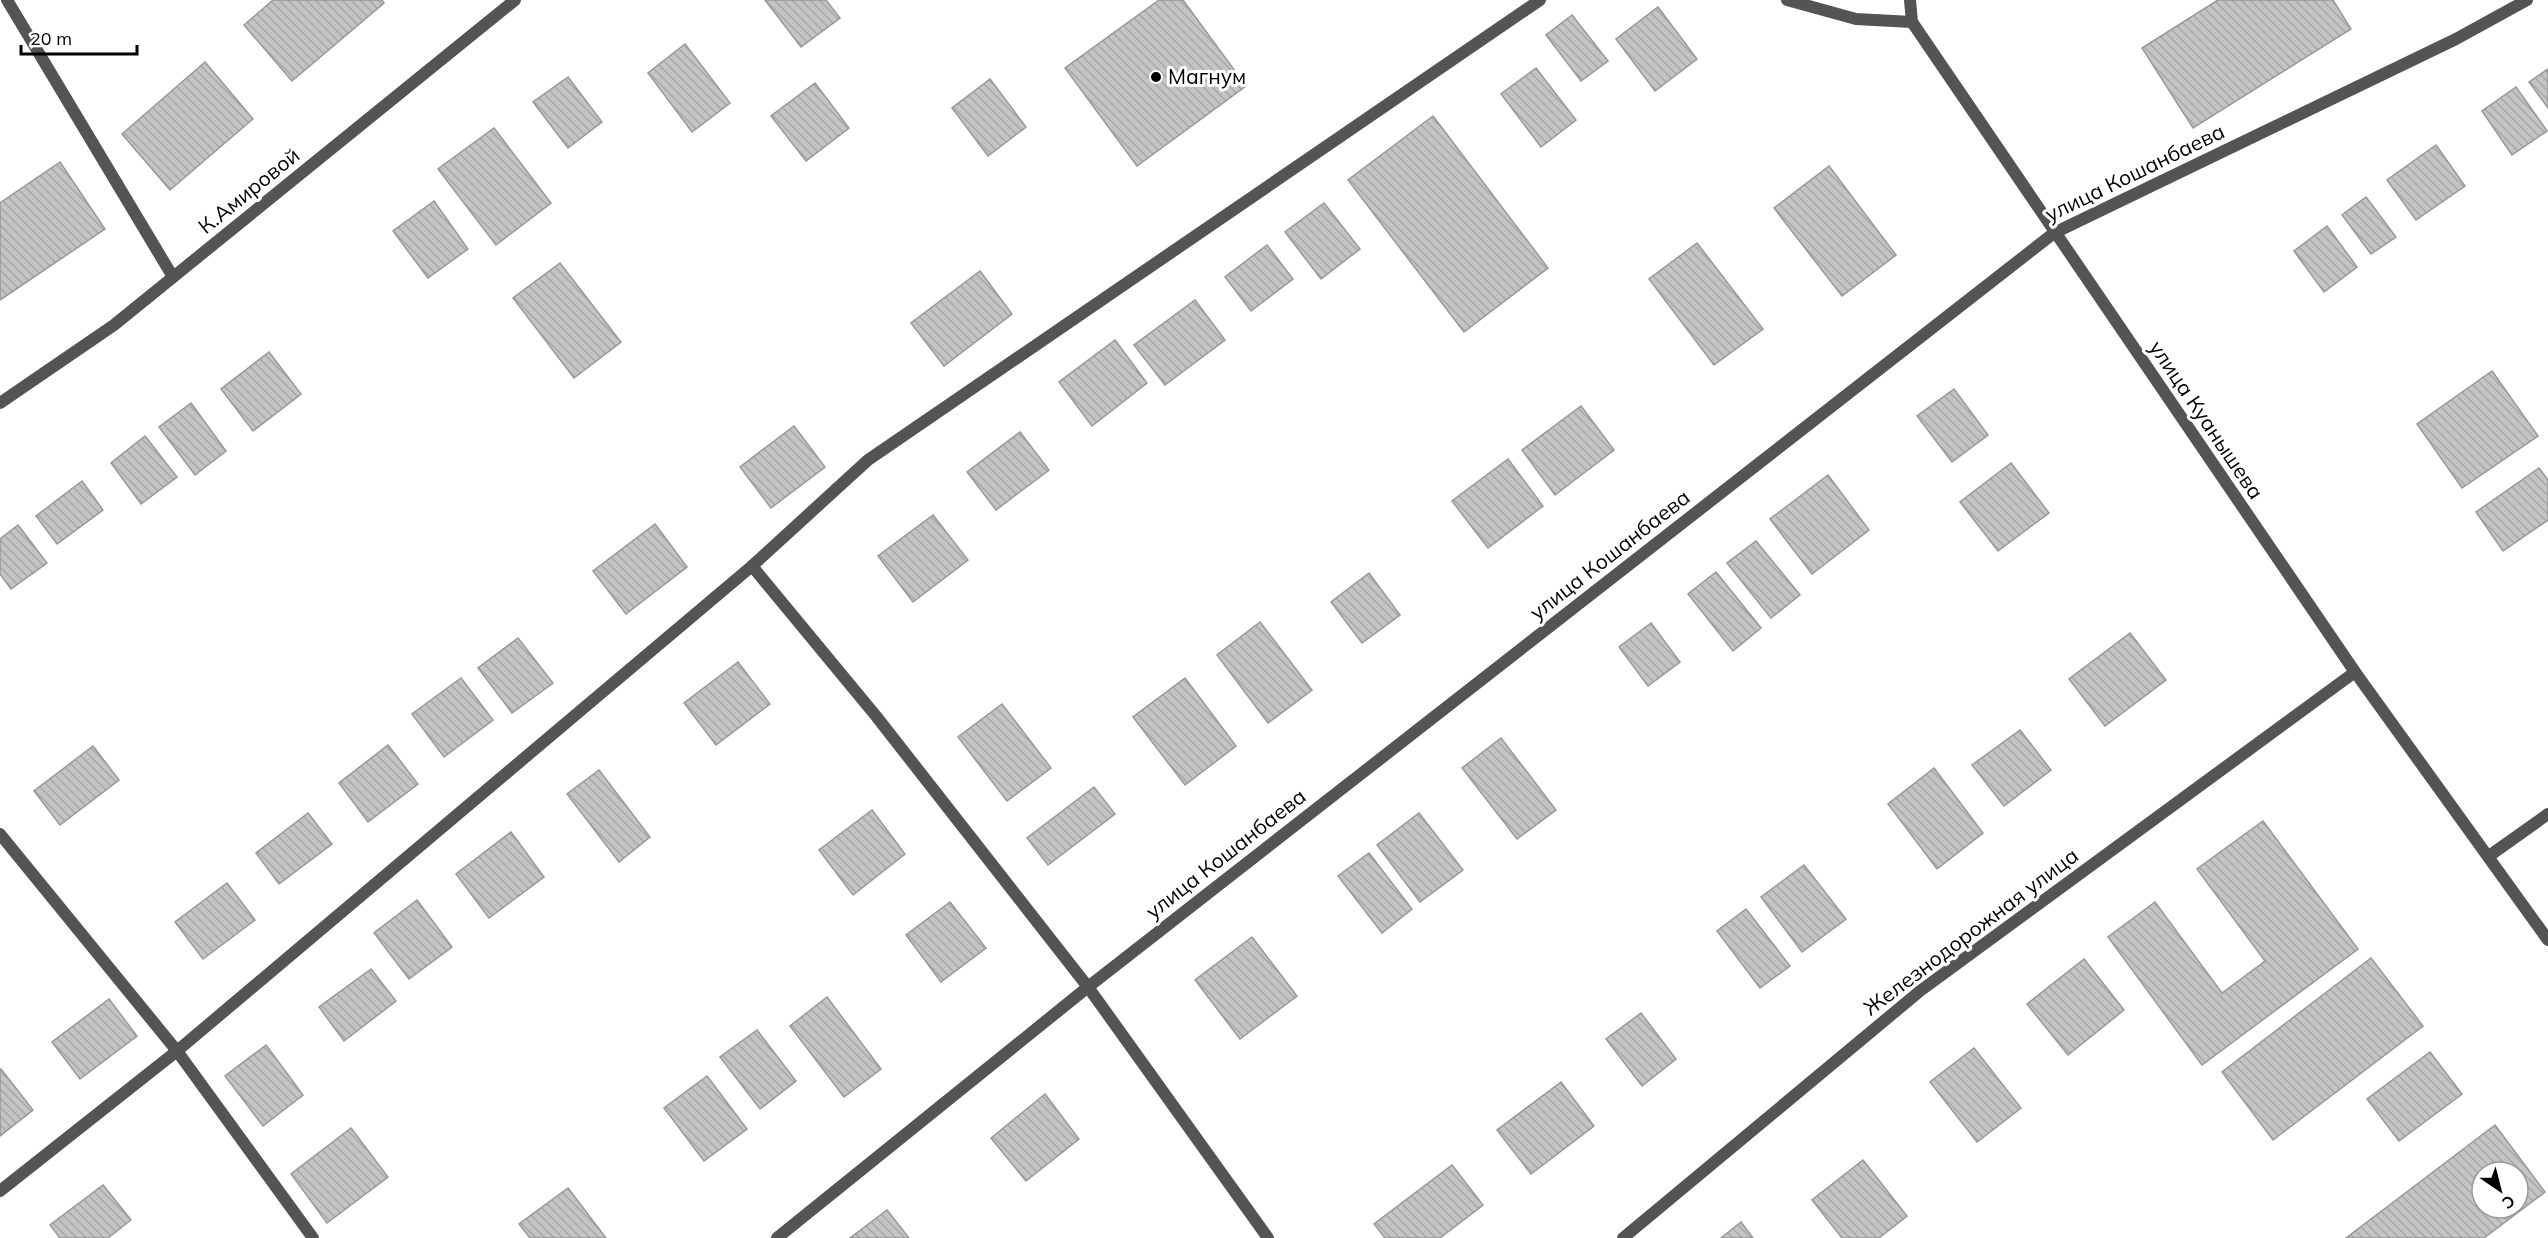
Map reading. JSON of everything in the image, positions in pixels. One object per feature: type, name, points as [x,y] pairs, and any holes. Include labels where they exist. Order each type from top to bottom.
[{"type":"street","points":[[7,0],[173,277]]},
{"type":"street","name":"К.Амировой","points":[[0,403],[114,325],[515,0]]},
{"type":"street","points":[[0,1191],[177,1051],[752,566],[868,460],[1540,0]]},
{"type":"street","points":[[1787,0],[1856,19],[1912,22],[1910,0]]},
{"type":"street","name":"улица Кошанбаева","points":[[777,1238],[1088,987],[2054,233],[2456,39],[2527,0]]},
{"type":"street","name":"улица Куанышева","points":[[1912,22],[2355,672],[2548,940]]},
{"type":"street","points":[[752,566],[876,716],[1088,987],[1268,1238]]},
{"type":"street","name":"Железнодорожная улица","points":[[1623,1238],[1920,991],[2355,672]]},
{"type":"street","points":[[2489,856],[2548,814]]},
{"type":"street","points":[[0,834],[177,1051],[313,1238]]},
{"type":"building","points":[[273,0],[382,0],[384,3],[292,81],[244,25]]},
{"type":"building","points":[[765,0],[826,0],[840,18],[801,47]]},
{"type":"building","name":"Магнум","points":[[1159,0],[1183,0],[1246,86],[1137,166],[1065,68]]},
{"type":"building","points":[[2218,0],[2333,0],[2351,29],[2193,128],[2142,48]]},
{"type":"building","points":[[1658,7],[1697,59],[1655,91],[1616,39]]},
{"type":"building","points":[[1572,15],[1608,61],[1581,81],[1546,35]]},
{"type":"building","points":[[685,44],[730,103],[692,132],[648,73]]},
{"type":"building","points":[[205,62],[253,119],[170,190],[122,134]]},
{"type":"building","points":[[1536,68],[1576,120],[1541,147],[1501,94]]},
{"type":"building","points":[[2548,69],[2548,108],[2529,82]]},
{"type":"building","points":[[568,77],[602,122],[568,148],[533,102]]},
{"type":"building","points":[[990,79],[1026,127],[988,156],[952,108]]},
{"type":"building","points":[[815,83],[849,128],[806,161],[771,116]]},
{"type":"building","points":[[2516,87],[2547,131],[2512,155],[2482,111]]},
{"type":"building","points":[[1433,116],[1548,268],[1464,332],[1348,180]]},
{"type":"building","points":[[494,128],[551,203],[496,245],[438,169]]},
{"type":"building","points":[[2436,145],[2465,186],[2416,220],[2387,180]]},
{"type":"building","points":[[60,162],[105,229],[0,300],[0,203]]},
{"type":"building","points":[[1829,166],[1896,255],[1842,296],[1774,208]]},
{"type":"building","points":[[2366,197],[2396,237],[2371,254],[2342,215]]},
{"type":"building","points":[[434,201],[468,249],[428,278],[393,231]]},
{"type":"building","points":[[1324,203],[1360,249],[1321,279],[1285,232]]},
{"type":"building","points":[[2327,226],[2357,267],[2324,292],[2294,251]]},
{"type":"building","points":[[1697,243],[1763,329],[1714,365],[1649,279]]},
{"type":"building","points":[[1267,245],[1293,279],[1251,311],[1225,277]]},
{"type":"building","points":[[560,263],[621,342],[574,378],[513,298]]},
{"type":"building","points":[[980,271],[1012,314],[944,366],[911,323]]},
{"type":"building","points":[[1195,300],[1225,340],[1165,385],[1134,345]]},
{"type":"building","points":[[1115,340],[1147,383],[1092,426],[1059,382]]},
{"type":"building","points":[[269,352],[301,394],[253,431],[221,389]]},
{"type":"building","points":[[2492,371],[2538,436],[2462,488],[2417,424]]},
{"type":"building","points":[[1954,389],[1988,435],[1952,462],[1917,416]]},
{"type":"building","points":[[191,403],[226,451],[195,475],[159,427]]},
{"type":"building","points":[[1581,406],[1614,450],[1555,495],[1522,450]]},
{"type":"building","points":[[794,426],[825,467],[771,508],[740,467]]},
{"type":"building","points":[[1020,432],[1049,470],[996,510],[967,472]]},
{"type":"building","points":[[145,436],[177,477],[141,504],[111,463]]},
{"type":"building","points":[[1508,459],[1543,506],[1488,548],[1452,501]]},
{"type":"building","points":[[2011,463],[2049,513],[1998,551],[1960,502]]},
{"type":"building","points":[[2539,468],[2548,480],[2548,520],[2503,551],[2476,512]]},
{"type":"building","points":[[1828,475],[1869,530],[1812,574],[1770,519]]},
{"type":"building","points":[[82,481],[103,510],[57,544],[36,516]]},
{"type":"building","points":[[933,515],[968,560],[913,602],[878,556]]},
{"type":"building","points":[[655,524],[687,567],[626,614],[593,571]]},
{"type":"building","points":[[18,525],[47,563],[11,589],[0,574],[0,539]]},
{"type":"building","points":[[1756,541],[1800,595],[1771,618],[1727,563]]},
{"type":"building","points":[[1716,572],[1761,628],[1733,651],[1688,594]]},
{"type":"building","points":[[1369,573],[1400,615],[1362,643],[1331,602]]},
{"type":"building","points":[[1260,622],[1312,690],[1268,723],[1217,655]]},
{"type":"building","points":[[1651,623],[1680,662],[1648,686],[1619,647]]},
{"type":"building","points":[[2130,633],[2166,680],[2105,726],[2069,679]]},
{"type":"building","points":[[518,638],[553,683],[512,713],[478,668]]},
{"type":"building","points":[[738,662],[770,704],[716,745],[684,703]]},
{"type":"building","points":[[461,678],[493,720],[444,757],[412,714]]},
{"type":"building","points":[[1185,678],[1236,746],[1185,785],[1133,717]]},
{"type":"building","points":[[1002,704],[1051,768],[1007,801],[958,737]]},
{"type":"building","points":[[2020,730],[2051,770],[2004,806],[1972,765]]},
{"type":"building","points":[[1501,738],[1556,810],[1517,839],[1462,768]]},
{"type":"building","points":[[388,745],[418,784],[368,822],[339,783]]},
{"type":"building","points":[[93,746],[119,780],[60,825],[34,791]]},
{"type":"building","points":[[1934,768],[1983,833],[1937,869],[1888,804]]},
{"type":"building","points":[[599,770],[650,837],[619,862],[567,794]]},
{"type":"building","points":[[1094,787],[1115,814],[1048,865],[1027,838]]},
{"type":"building","points":[[872,810],[905,854],[853,895],[819,850]]},
{"type":"building","points":[[308,813],[332,844],[279,884],[256,853]]},
{"type":"building","points":[[1419,813],[1463,870],[1420,902],[1377,845]]},
{"type":"building","points":[[2263,821],[2358,949],[2202,1065],[2108,937],[2155,902],[2222,993],[2265,961],[2197,869]]},
{"type":"building","points":[[511,832],[544,877],[489,918],[456,874]]},
{"type":"building","points":[[1369,853],[1412,909],[1382,933],[1338,876]]},
{"type":"building","points":[[1804,865],[1846,919],[1802,952],[1761,897]]},
{"type":"building","points":[[227,883],[255,920],[203,959],[175,922]]},
{"type":"building","points":[[417,900],[452,947],[409,979],[374,933]]},
{"type":"building","points":[[950,902],[986,948],[941,982],[906,935]]},
{"type":"building","points":[[1746,909],[1790,966],[1760,988],[1717,931]]},
{"type":"building","points":[[1252,937],[1297,996],[1240,1039],[1195,980]]},
{"type":"building","points":[[2371,958],[2423,1026],[2273,1140],[2222,1072]]},
{"type":"building","points":[[2084,959],[2124,1010],[2068,1055],[2027,1004]]},
{"type":"building","points":[[371,969],[396,1001],[344,1041],[319,1007]]},
{"type":"building","points":[[827,997],[881,1069],[844,1097],[790,1026]]},
{"type":"building","points":[[109,999],[137,1036],[80,1079],[52,1042]]},
{"type":"building","points":[[1641,1013],[1676,1059],[1642,1086],[1606,1039]]},
{"type":"building","points":[[757,1030],[796,1081],[760,1109],[720,1057]]},
{"type":"building","points":[[266,1045],[303,1095],[263,1126],[225,1076]]},
{"type":"building","points":[[1974,1048],[2021,1108],[1977,1142],[1930,1082]]},
{"type":"building","points":[[2430,1052],[2462,1094],[2399,1141],[2367,1099]]},
{"type":"building","points":[[0,1070],[33,1110],[0,1136]]},
{"type":"building","points":[[707,1076],[747,1129],[704,1161],[664,1108]]},
{"type":"building","points":[[1561,1082],[1594,1126],[1531,1174],[1497,1130]]},
{"type":"building","points":[[1045,1094],[1079,1139],[1026,1181],[991,1138]]},
{"type":"building","points":[[2495,1125],[2521,1160],[2470,1160],[2470,1220],[2508,1220],[2484,1238],[2346,1238]]},
{"type":"building","points":[[351,1128],[388,1177],[327,1223],[291,1174]]},
{"type":"building","points":[[1863,1160],[1907,1216],[1879,1238],[1842,1238],[1812,1200]]},
{"type":"building","points":[[1452,1165],[1483,1205],[1440,1238],[1385,1238],[1374,1224]]},
{"type":"building","points":[[2530,1172],[2545,1192],[2530,1203]]},
{"type":"building","points":[[103,1185],[131,1220],[108,1238],[60,1238],[50,1225]]},
{"type":"building","points":[[568,1188],[606,1238],[530,1238],[519,1224]]},
{"type":"building","points":[[887,1210],[909,1238],[850,1238]]},
{"type":"building","points":[[1741,1222],[1753,1238],[1721,1238]]},
{"type":"place","name":"Магнум","points":[[1156,77]]}]
